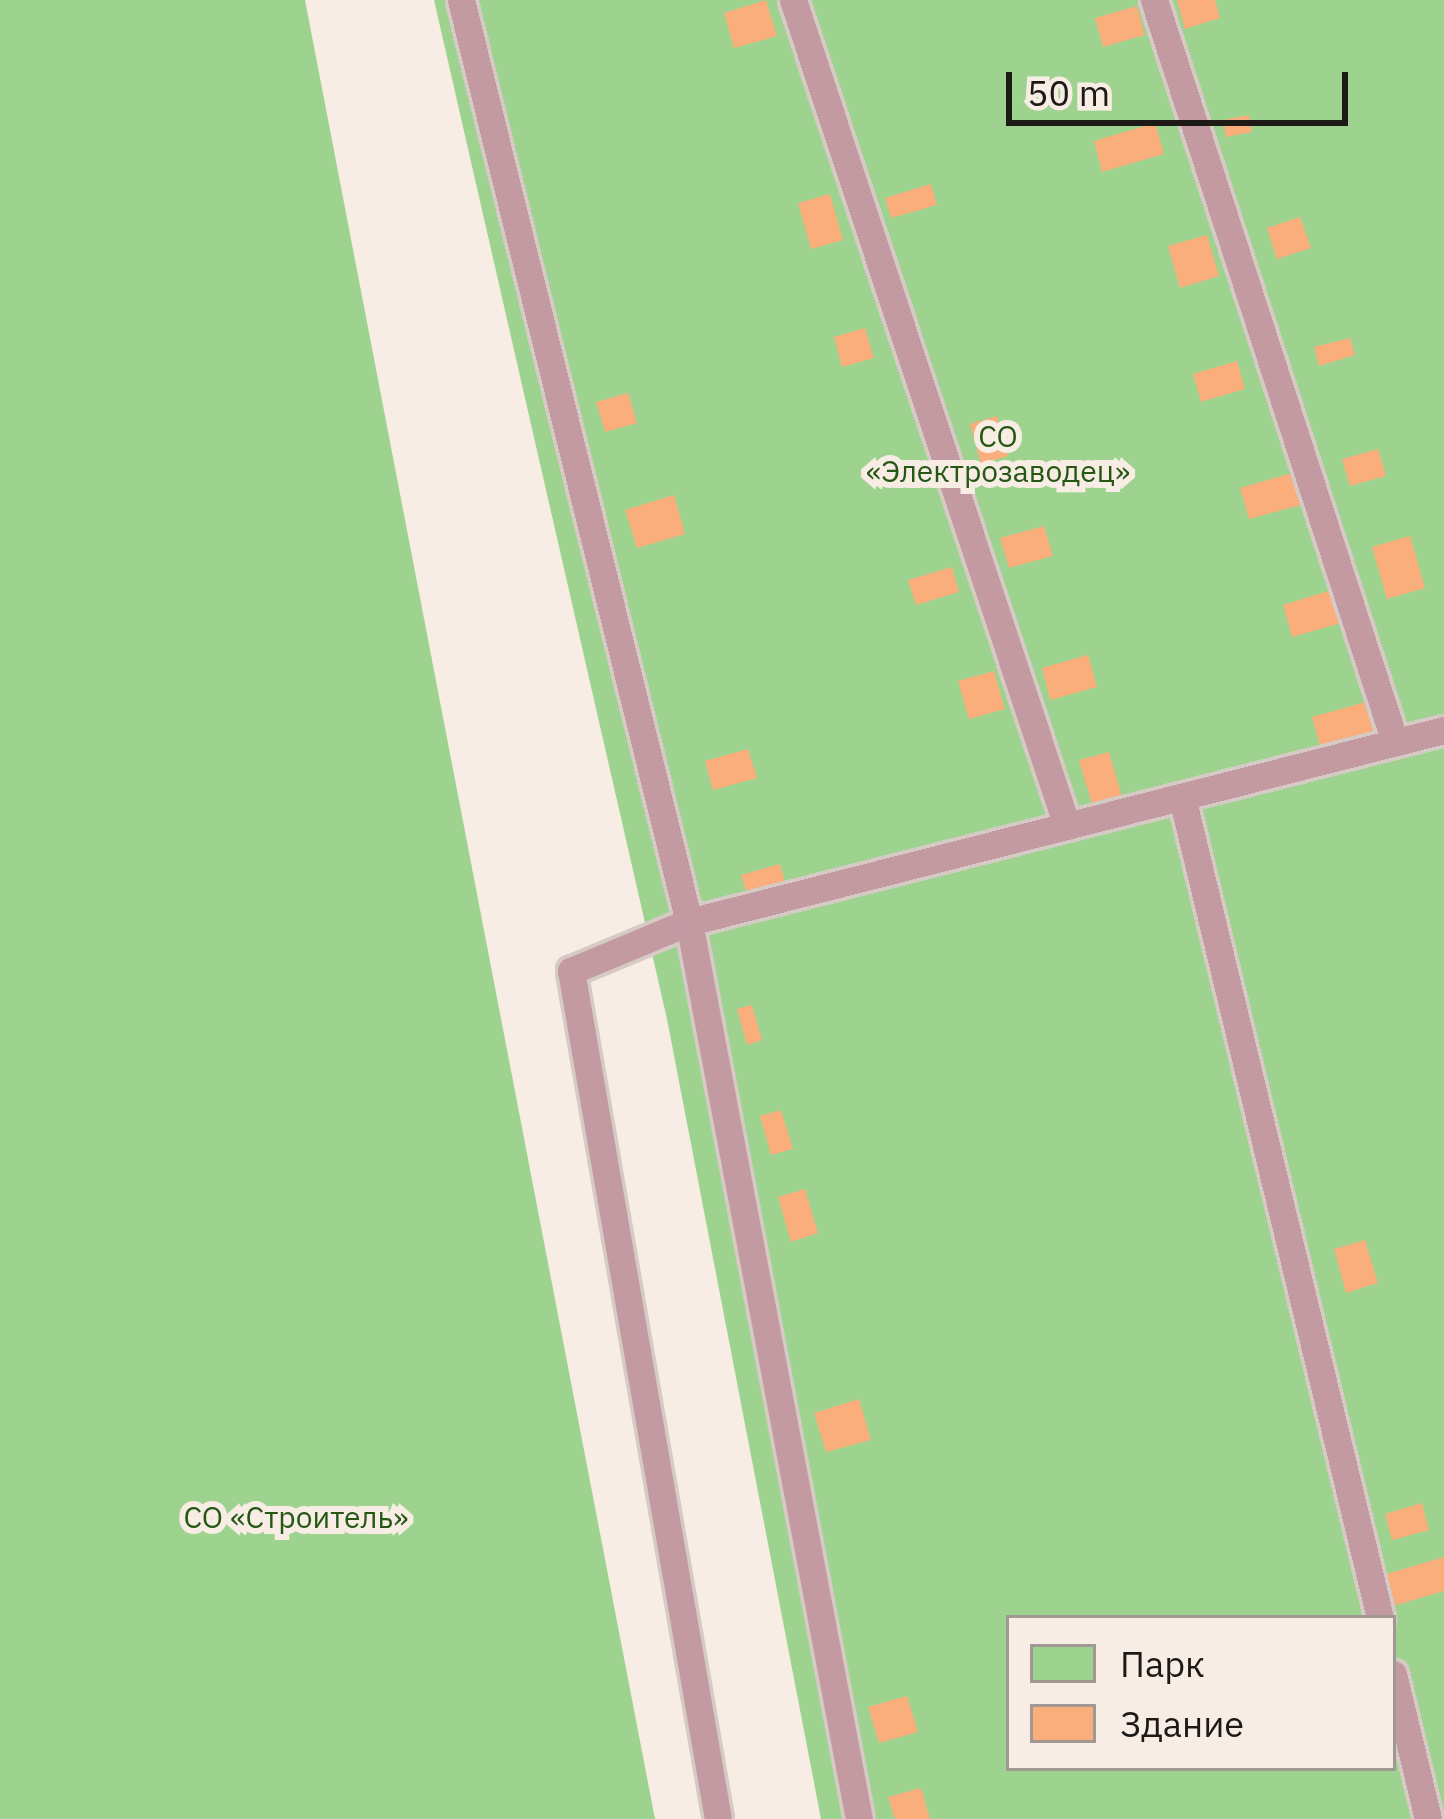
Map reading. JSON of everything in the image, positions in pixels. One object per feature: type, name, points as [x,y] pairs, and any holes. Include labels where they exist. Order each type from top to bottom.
[{"type":"lane","points":[[461,0],[688,922],[859,1819]]},
{"type":"lane","points":[[794,0],[1067,826]]},
{"type":"lane","points":[[1154,0],[1395,742]]},
{"type":"lane","points":[[718,1819],[571,970],[688,922],[1444,730]]},
{"type":"lane","points":[[1182,796],[1379,1615]]},
{"type":"lane","points":[[1396,1686],[1428,1819]]},
{"type":"green space","name":"СО «Строитель»","points":[[0,0],[305,0],[655,1819],[0,1819]]},
{"type":"green space","name":"СО «Электрозаводец»","points":[[434,0],[1444,0],[1444,1819],[821,1819],[667,1019]]},
{"type":"building","points":[[766,0],[777,36],[734,48],[724,13]]},
{"type":"building","points":[[1177,0],[1215,0],[1220,18],[1185,29]]},
{"type":"building","points":[[1137,6],[1145,35],[1103,47],[1095,18]]},
{"type":"building","points":[[1249,115],[1252,132],[1226,137],[1223,120]]},
{"type":"building","points":[[1155,123],[1164,154],[1102,172],[1094,141]]},
{"type":"building","points":[[931,184],[937,205],[891,218],[885,198]]},
{"type":"building","points":[[830,194],[843,240],[811,249],[798,203]]},
{"type":"building","points":[[1300,217],[1311,248],[1277,259],[1267,228]]},
{"type":"building","points":[[1207,235],[1219,276],[1180,288],[1168,246]]},
{"type":"building","points":[[865,328],[874,358],[842,367],[834,337]]},
{"type":"building","points":[[1350,338],[1355,355],[1319,366],[1314,347]]},
{"type":"building","points":[[1237,361],[1245,389],[1201,402],[1193,374]]},
{"type":"building","points":[[628,393],[637,423],[605,432],[596,402]]},
{"type":"building","points":[[997,416],[1008,456],[981,464],[970,424]]},
{"type":"building","points":[[1378,449],[1386,476],[1350,486],[1342,459]]},
{"type":"building","points":[[1292,473],[1301,505],[1249,519],[1240,488]]},
{"type":"building","points":[[674,495],[685,534],[637,548],[625,510]]},
{"type":"building","points":[[1044,526],[1053,556],[1009,568],[1000,538]]},
{"type":"building","points":[[1410,536],[1425,588],[1387,599],[1372,547]]},
{"type":"building","points":[[952,567],[959,592],[916,605],[908,580]]},
{"type":"building","points":[[1332,590],[1341,623],[1292,637],[1283,605]]},
{"type":"building","points":[[1088,655],[1097,687],[1050,700],[1042,668]]},
{"type":"building","points":[[994,671],[1005,709],[969,719],[958,681]]},
{"type":"building","points":[[1369,701],[1381,744],[1324,760],[1312,717]]},
{"type":"building","points":[[748,749],[757,778],[713,790],[705,761]]},
{"type":"building","points":[[1109,752],[1123,800],[1093,808],[1079,760]]},
{"type":"building","points":[[780,864],[788,893],[750,904],[741,875]]},
{"type":"building","points":[[752,1005],[762,1040],[747,1045],[737,1009]]},
{"type":"building","points":[[781,1110],[793,1149],[771,1155],[760,1116]]},
{"type":"building","points":[[805,1189],[818,1233],[791,1242],[778,1197]]},
{"type":"building","points":[[1365,1240],[1378,1283],[1346,1293],[1334,1249]]},
{"type":"building","points":[[859,1399],[871,1440],[826,1452],[814,1413]]},
{"type":"building","points":[[1422,1503],[1429,1530],[1392,1540],[1385,1514]]},
{"type":"building","points":[[1444,1557],[1444,1591],[1393,1606],[1383,1575]]},
{"type":"building","points":[[907,1696],[918,1732],[879,1743],[868,1707]]},
{"type":"building","points":[[921,1788],[930,1819],[895,1819],[888,1797]]}]
